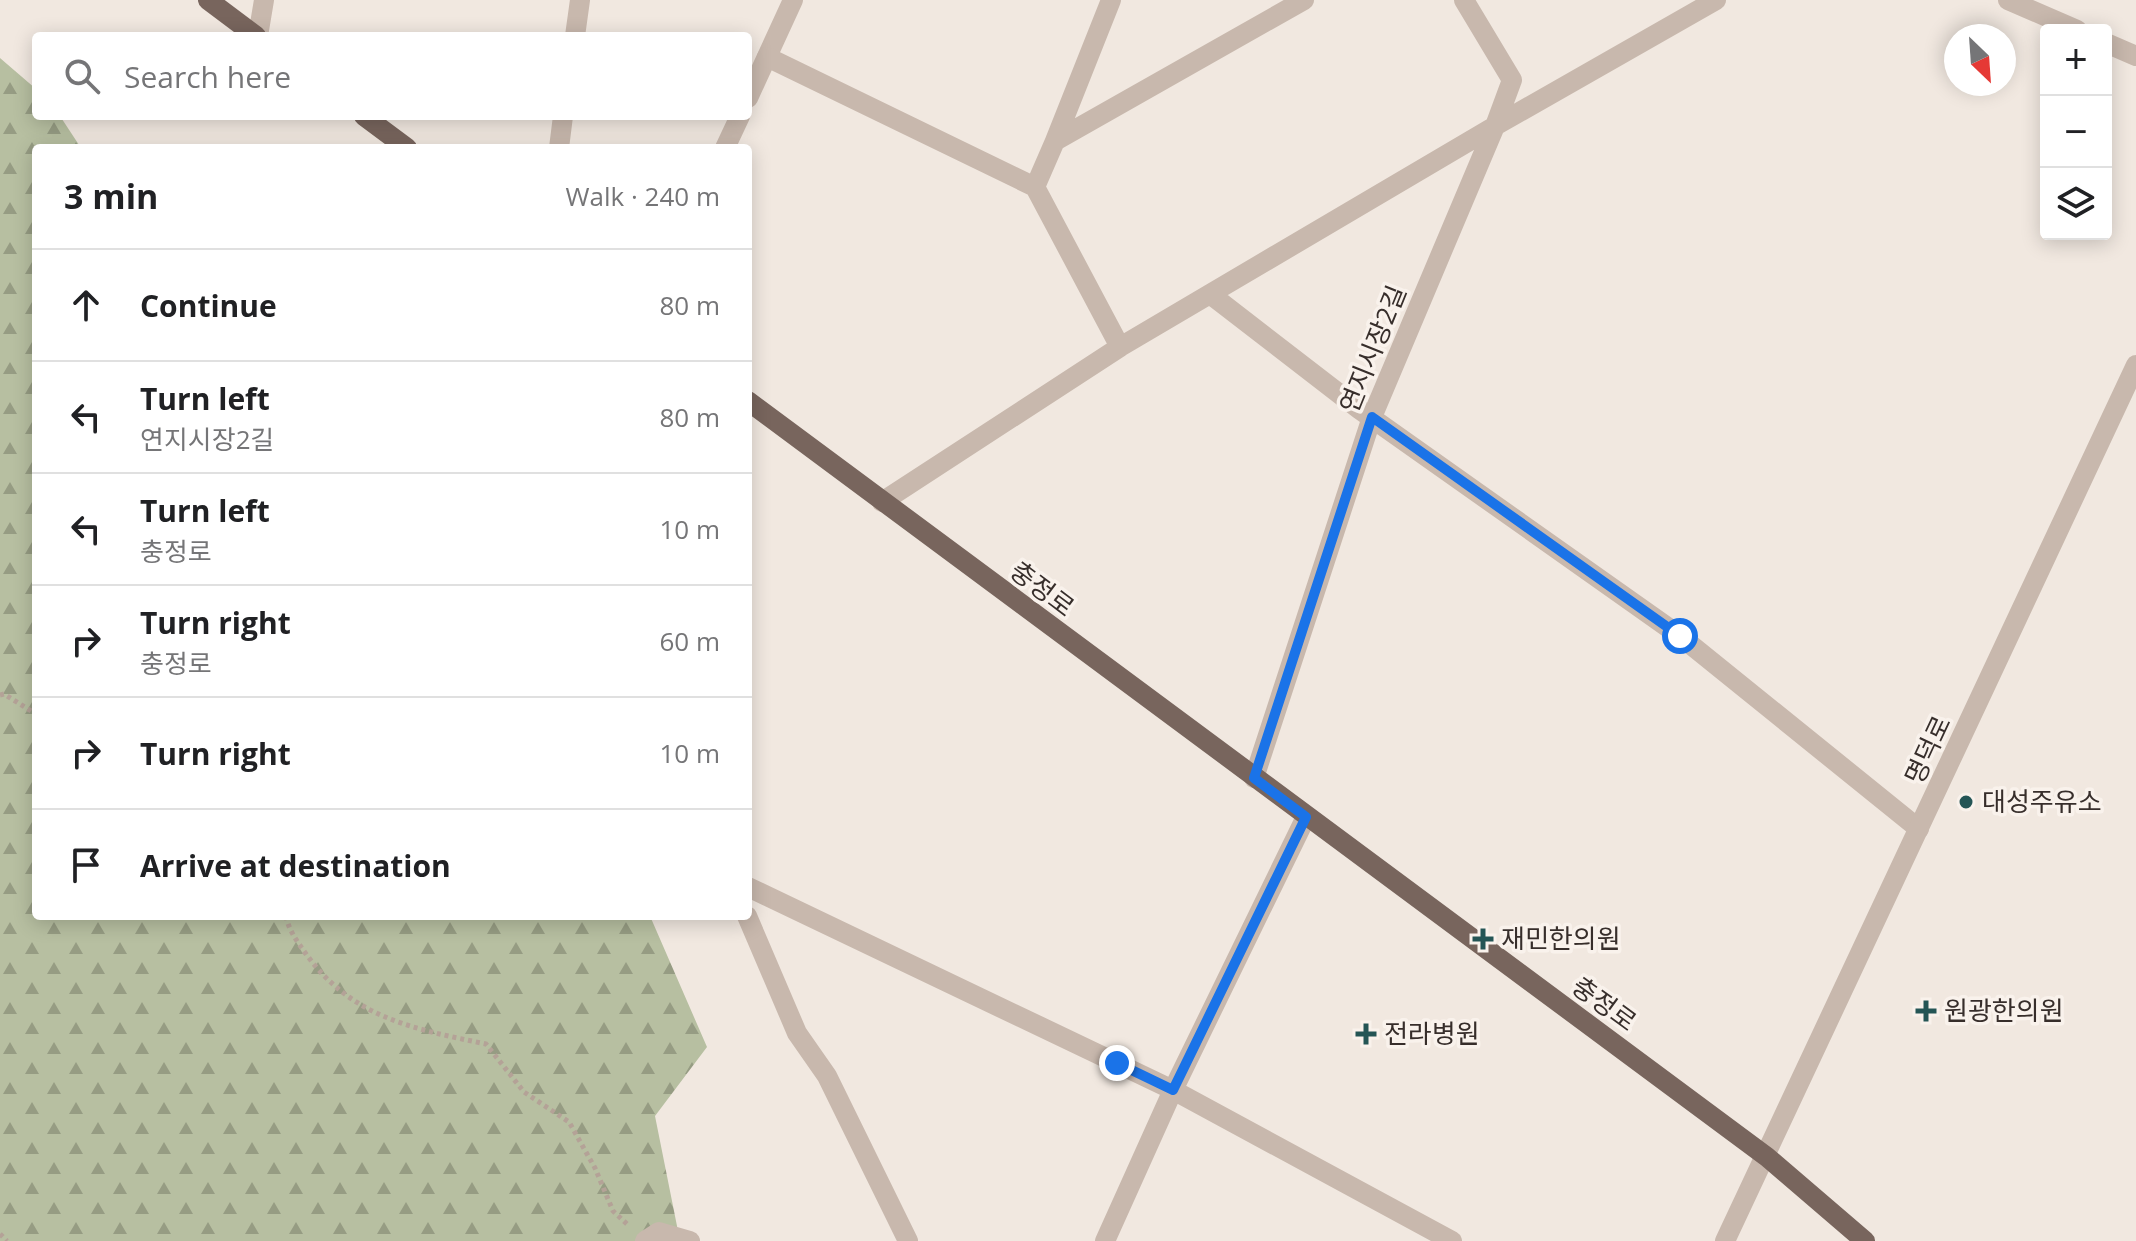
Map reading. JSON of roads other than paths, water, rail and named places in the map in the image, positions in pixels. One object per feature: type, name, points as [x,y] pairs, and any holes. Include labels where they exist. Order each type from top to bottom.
[{"type":"main road","points":[[208,0],[252,32]]},
{"type":"main road","points":[[369,120],[402,144]]},
{"type":"main road","name":"충정로","points":[[752,404],[1767,1157],[1865,1241]]},
{"type":"street","points":[[258,32],[264,0]]},
{"type":"street","points":[[576,32],[580,0]]},
{"type":"street","points":[[752,89],[793,0]]},
{"type":"street","points":[[1035,187],[1111,0]]},
{"type":"street","points":[[1055,141],[1304,0]]},
{"type":"street","name":"연지시장2길","points":[[1254,778],[1372,417],[1512,80],[1464,0]]},
{"type":"street","points":[[882,502],[1120,347],[1716,0]]},
{"type":"street","points":[[2008,0],[2063,24]]},
{"type":"street","points":[[2112,46],[2136,56]]},
{"type":"street","points":[[767,57],[1035,187],[1120,347]]},
{"type":"street","points":[[560,144],[562,120]]},
{"type":"street","points":[[727,144],[738,120]]},
{"type":"street","points":[[1210,294],[1372,417],[1680,636],[1919,829]]},
{"type":"street","name":"명덕로","points":[[1725,1241],[2136,365]]},
{"type":"street","points":[[1105,1241],[1173,1090],[1306,817]]},
{"type":"street","points":[[752,889],[1173,1090],[1452,1241]]},
{"type":"street","points":[[749,920],[797,1033],[827,1076],[908,1241]]},
{"type":"street","points":[[645,1240],[659,1232],[690,1241]]},
{"type":"place","name":"대성주유소","points":[[1966,802]]},
{"type":"place","name":"재민한의원","points":[[1483,939]]},
{"type":"place","name":"원광한의원","points":[[1926,1011]]},
{"type":"place","name":"전라병원","points":[[1366,1034]]}]
